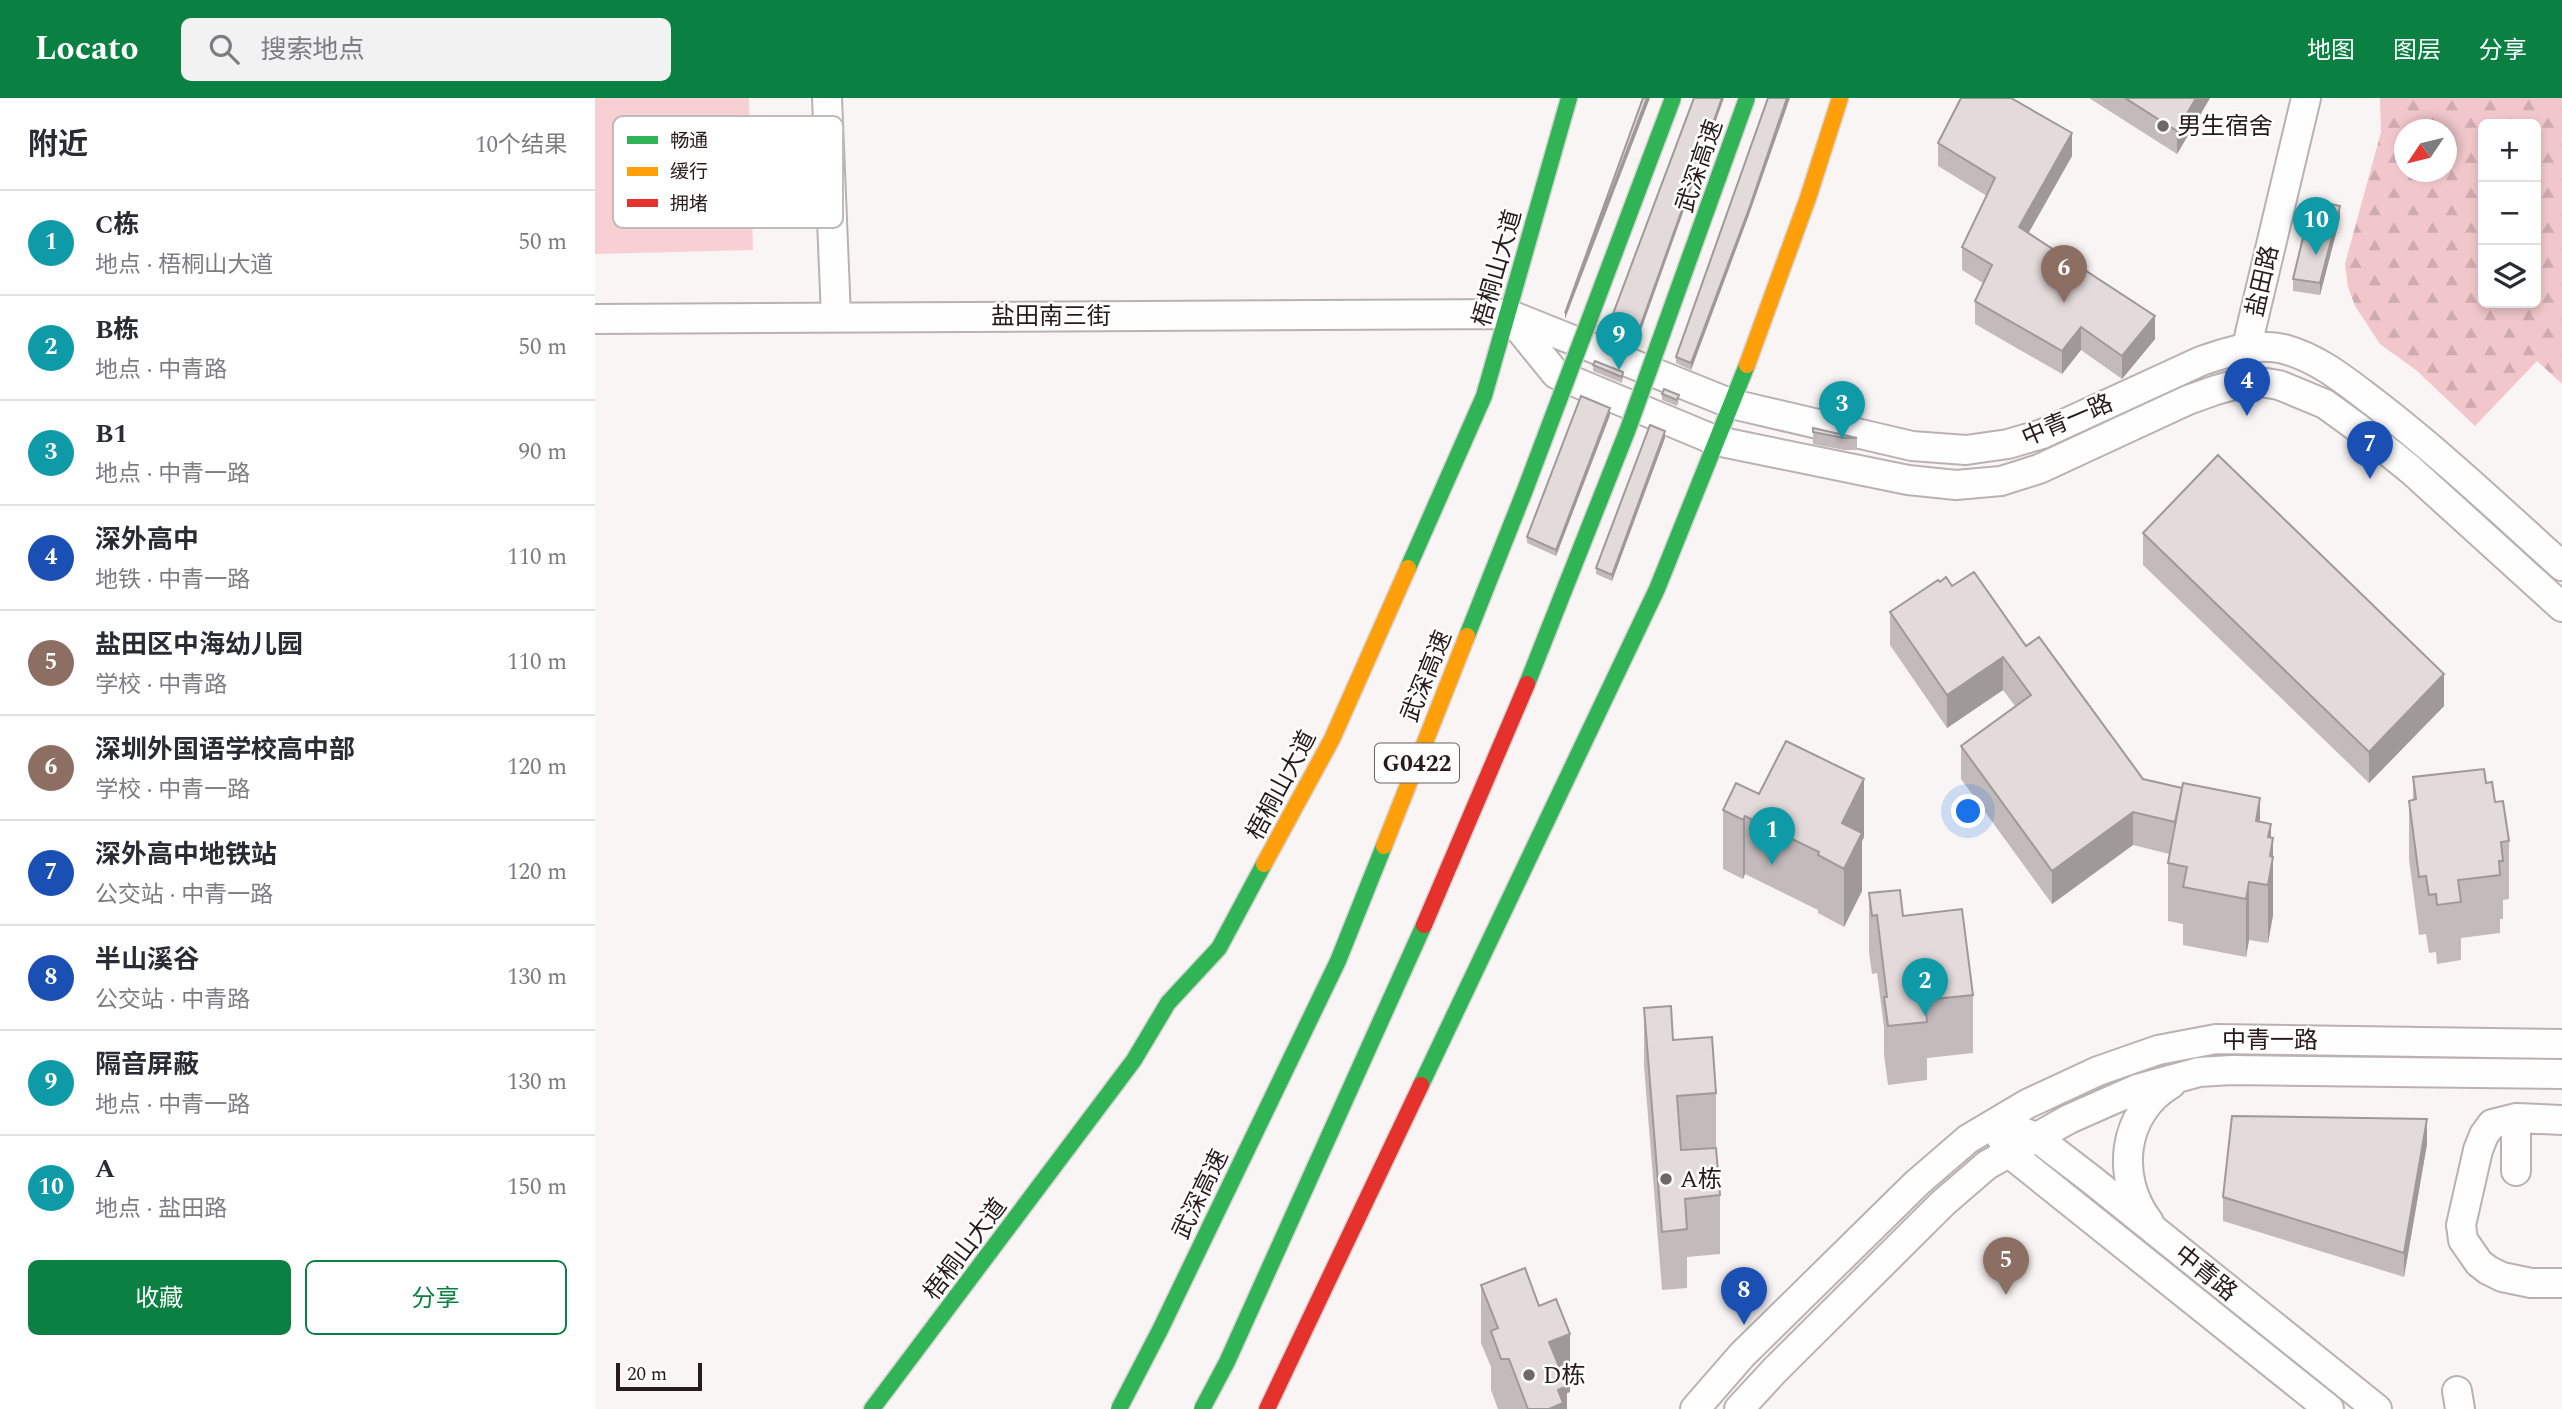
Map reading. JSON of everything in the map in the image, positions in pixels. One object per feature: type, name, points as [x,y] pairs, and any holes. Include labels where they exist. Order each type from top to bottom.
[{"type":"main road","name":"梧桐山大道","points":[[872,1409],[1135,1060],[1168,1003],[1219,948],[1332,739],[1484,396],[1569,98]]},
{"type":"main road","name":"武深高速","points":[[1119,1409],[1160,1331],[1338,961],[1525,490],[1673,98]]},
{"type":"main road","name":"武深高速","points":[[1202,1409],[1232,1350],[1426,919],[1551,627],[1668,324],[1747,98]]},
{"type":"main road","points":[[1267,1409],[1657,589],[1732,404],[1808,198],[1840,98]]},
{"type":"street","points":[[827,98],[828,116]]},
{"type":"street","name":"盐田路","points":[[2241,383],[2305,98]]},
{"type":"street","points":[[832,228],[836,317]]},
{"type":"street","name":"盐田南三街","points":[[595,319],[1507,314]]},
{"type":"street","name":"中青一路","points":[[1507,314],[1732,404],[1912,446],[1966,450],[2008,444],[2042,434],[2201,361],[2247,347],[2282,349],[2311,358],[2338,375],[2437,454],[2562,566]]},
{"type":"street","name":"中青一路","points":[[1507,314],[1556,374],[1717,441],[1908,480],[1956,485],[2001,481],[2039,469],[2188,400],[2241,383],[2260,382],[2279,386],[2325,404],[2369,436],[2411,470],[2562,607]]},
{"type":"street","name":"中青一路","points":[[1994,1122],[2073,1081],[2128,1059],[2216,1039],[2562,1044]]},
{"type":"street","name":"中青一路","points":[[2036,1137],[2137,1089],[2199,1073],[2232,1070],[2562,1074]]},
{"type":"street","points":[[2161,1236],[2142,1214],[2132,1189],[2129,1162],[2131,1136],[2142,1109],[2151,1099],[2172,1083],[2199,1073]]},
{"type":"street","points":[[2516,1118],[2516,1171]]},
{"type":"street","points":[[2562,1120],[2516,1118],[2492,1124],[2481,1142],[2461,1225],[2463,1240],[2479,1263],[2488,1270],[2502,1277],[2531,1283],[2562,1283]]},
{"type":"street","points":[[1695,1409],[1742,1355],[1917,1183],[1968,1139],[1994,1122]]},
{"type":"street","name":"中青路","points":[[1994,1122],[2036,1137],[2377,1409]]},
{"type":"street","name":"中青路","points":[[1994,1122],[2008,1152],[2329,1409]]},
{"type":"street","points":[[1739,1409],[1775,1370],[1968,1180],[2008,1152],[2036,1137]]},
{"type":"shaded area","points":[[595,98],[749,98],[749,116],[613,116],[613,228],[752,228],[753,250],[595,254]]},
{"type":"green space","points":[[2380,98],[2562,98],[2562,384],[2537,361],[2475,426],[2416,370],[2380,344],[2355,306],[2348,287],[2345,264],[2381,132]]},
{"type":"building","points":[[1643,98],[1647,98],[1565,313]]},
{"type":"building","points":[[1694,98],[1722,98],[1635,341],[1607,330]]},
{"type":"building","points":[[1768,98],[1787,98],[1691,363],[1676,357]]},
{"type":"building","points":[[1961,98],[2011,98],[2072,133],[2019,227],[2155,316],[2122,356],[2081,327],[2062,351],[1975,301],[1992,265],[1962,247],[1995,178],[1938,143]]},
{"type":"building","points":[[2125,98],[2196,98],[2177,131]]},
{"type":"building","points":[[2312,200],[2340,206],[2320,283],[2293,279]]},
{"type":"building","points":[[1595,361],[1623,372],[1622,377],[1593,365]]},
{"type":"building","points":[[1664,389],[1679,395],[1677,400],[1662,394]]},
{"type":"building","points":[[1581,396],[1610,408],[1556,550],[1527,537]]},
{"type":"building","points":[[1650,425],[1665,431],[1612,575],[1596,568]]},
{"type":"building","points":[[1813,428],[1857,438],[1813,432]]},
{"type":"building","points":[[2218,455],[2444,674],[2369,752],[2143,533]]},
{"type":"building","points":[[1974,572],[2026,646],[2039,637],[2143,779],[2182,788],[2175,822],[2133,812],[2052,871],[1961,746],[2031,695],[2003,657],[1947,695],[1890,612],[1938,580],[1940,582],[1946,577],[1952,586]]},
{"type":"building","points":[[1786,741],[1864,779],[1842,823],[1862,833],[1844,869],[1818,855],[1819,852],[1745,816],[1743,820],[1723,810],[1736,783],[1759,794]]},
{"type":"building","points":[[2484,769],[2486,783],[2492,782],[2495,802],[2503,801],[2509,841],[2501,842],[2503,861],[2499,861],[2500,875],[2458,880],[2461,902],[2437,905],[2436,894],[2429,895],[2426,876],[2419,877],[2409,801],[2416,799],[2413,777]]},
{"type":"building","points":[[2183,783],[2260,798],[2256,821],[2271,824],[2268,837],[2273,838],[2268,885],[2249,882],[2246,899],[2183,887],[2187,867],[2168,863]]},
{"type":"building","points":[[1900,890],[1903,916],[1962,909],[1973,995],[1925,1000],[1927,1022],[1888,1026],[1877,915],[1872,916],[1869,893]]},
{"type":"building","points":[[1671,1006],[1673,1040],[1712,1037],[1716,1093],[1677,1096],[1681,1150],[1716,1148],[1720,1195],[1685,1199],[1687,1229],[1662,1232],[1644,1008]]},
{"type":"building","points":[[2232,1116],[2427,1119],[2404,1253],[2223,1197]]},
{"type":"building","points":[[1525,1268],[1539,1306],[1556,1299],[1570,1334],[1549,1342],[1567,1386],[1558,1390],[1563,1403],[1549,1409],[1528,1409],[1509,1359],[1501,1359],[1491,1331],[1498,1328],[1481,1285]]},
{"type":"traffic: fast","points":[[1408,568],[1484,396],[1569,98]]},
{"type":"traffic: fast","points":[[1467,636],[1673,98]]},
{"type":"traffic: fast","points":[[1527,684],[1628,429],[1747,98]]},
{"type":"traffic: fast","points":[[1421,1085],[1657,589],[1747,365]]},
{"type":"traffic: fast","points":[[1119,1409],[1160,1330],[1338,961],[1384,846]]},
{"type":"traffic: fast","points":[[872,1409],[1134,1060],[1168,1003],[1219,948],[1264,864]]},
{"type":"traffic: fast","points":[[1202,1409],[1227,1362],[1424,925]]},
{"type":"traffic: slow","points":[[1747,365],[1808,198],[1840,98]]},
{"type":"traffic: slow","points":[[1264,864],[1332,739],[1408,568]]},
{"type":"traffic: slow","points":[[1384,846],[1467,636]]},
{"type":"traffic: jam","points":[[1424,925],[1527,684]]},
{"type":"traffic: jam","points":[[1267,1409],[1421,1085]]},
{"type":"place","name":"男生宿舍","points":[[2163,126]]},
{"type":"place","name":"A","points":[[2316,255]]},
{"type":"place","name":"深圳外国语学校高中部","points":[[2064,303]]},
{"type":"place","name":"隔音屏蔽","points":[[1619,370]]},
{"type":"place","name":"深外高中","points":[[2247,416]]},
{"type":"place","name":"B1","points":[[1842,439]]},
{"type":"place","name":"深外高中地铁站","points":[[2370,479]]},
{"type":"place","name":"C栋","points":[[1772,865]]},
{"type":"place","name":"B栋","points":[[1925,1016]]},
{"type":"place","name":"A栋","points":[[1666,1179]]},
{"type":"place","name":"盐田区中海幼儿园","points":[[2006,1295]]},
{"type":"place","name":"半山溪谷","points":[[1744,1325]]},
{"type":"place","name":"D栋","points":[[1529,1375]]}]
